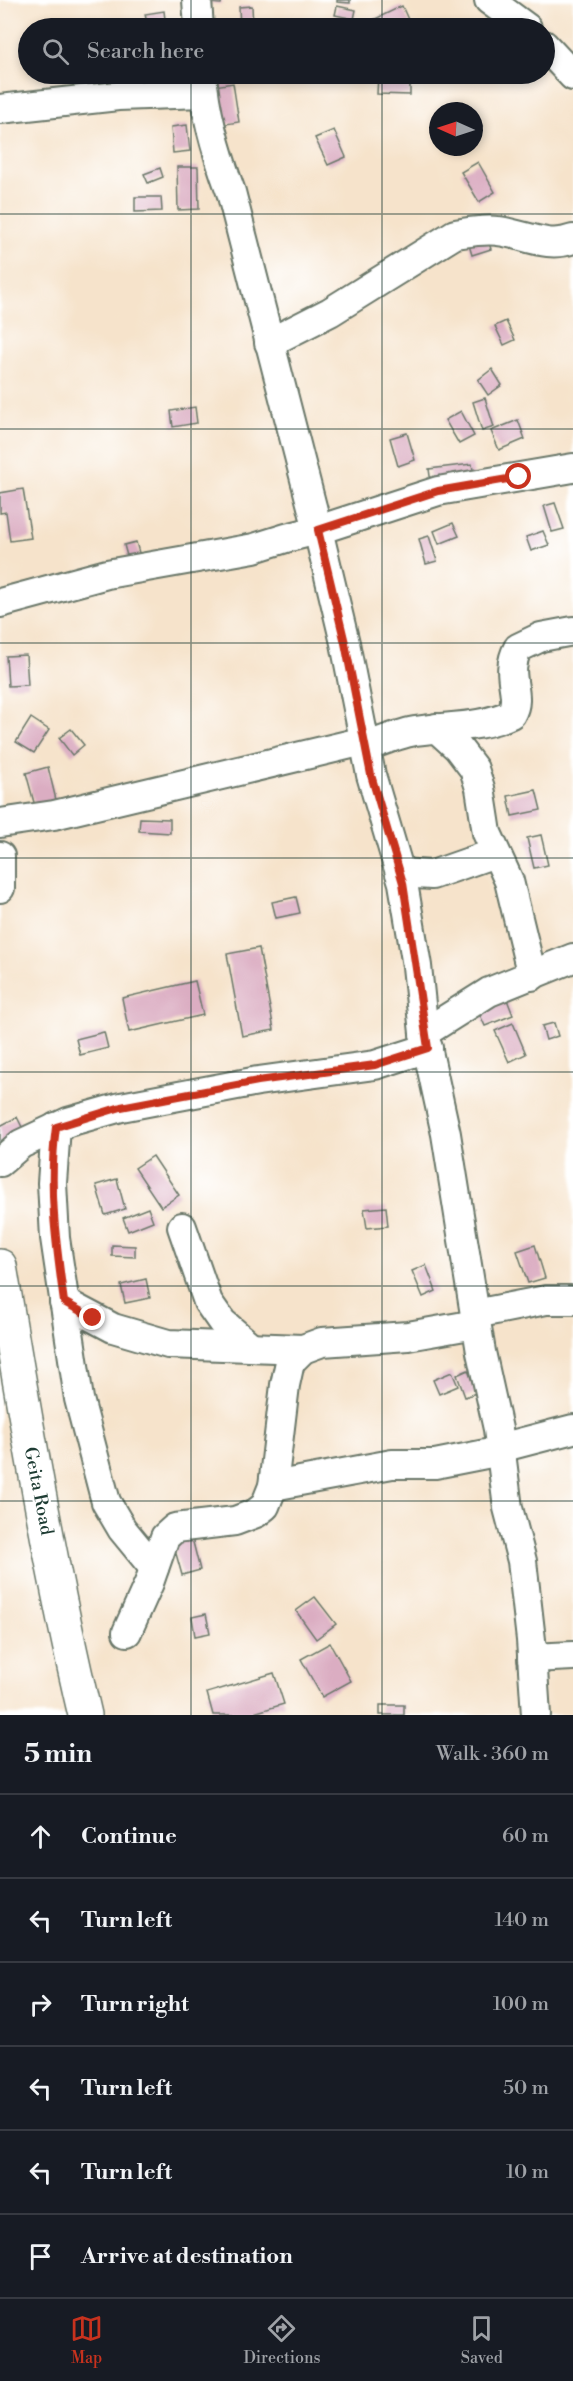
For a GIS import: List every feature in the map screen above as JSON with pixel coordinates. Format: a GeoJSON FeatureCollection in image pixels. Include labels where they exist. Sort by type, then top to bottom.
{"type":"FeatureCollection","features":[{"type":"Feature","properties":{"kind":"highway","name":"Geita Road"},"geometry":{"type":"LineString","coordinates":[[0,1266],[68,1644],[85,1715]]}},
{"type":"Feature","properties":{"kind":"street"},"geometry":{"type":"LineString","coordinates":[[197,0],[198,18]]}},
{"type":"Feature","properties":{"kind":"street"},"geometry":{"type":"LineString","coordinates":[[489,0],[513,18]]}},
{"type":"Feature","properties":{"kind":"street"},"geometry":{"type":"LineString","coordinates":[[555,57],[573,76]]}},
{"type":"Feature","properties":{"kind":"street"},"geometry":{"type":"LineString","coordinates":[[0,109],[118,96],[196,84]]}},
{"type":"Feature","properties":{"kind":"street"},"geometry":{"type":"LineString","coordinates":[[203,84],[215,150],[231,192],[318,530],[345,643],[371,775],[400,873],[417,966],[426,1041],[446,1134],[508,1508],[522,1561],[536,1715]]}},
{"type":"Feature","properties":{"kind":"street"},"geometry":{"type":"LineString","coordinates":[[269,343],[330,312],[455,234],[498,231],[560,244],[573,239]]}},
{"type":"Feature","properties":{"kind":"street"},"geometry":{"type":"LineString","coordinates":[[0,603],[107,574],[254,548],[438,491],[573,468]]}},
{"type":"Feature","properties":{"kind":"street"},"geometry":{"type":"LineString","coordinates":[[0,823],[54,815],[413,731],[497,719],[511,714],[515,702],[510,674],[518,648],[542,637],[573,631]]}},
{"type":"Feature","properties":{"kind":"street"},"geometry":{"type":"LineString","coordinates":[[436,728],[458,748],[474,769],[487,832],[509,881],[532,976]]}},
{"type":"Feature","properties":{"kind":"street"},"geometry":{"type":"LineString","coordinates":[[400,873],[432,875],[495,853]]}},
{"type":"Feature","properties":{"kind":"street"},"geometry":{"type":"LineString","coordinates":[[0,856],[0,888]]}},
{"type":"Feature","properties":{"kind":"street"},"geometry":{"type":"LineString","coordinates":[[0,1162],[21,1144],[56,1127],[121,1107],[258,1081],[375,1065],[426,1041],[489,992],[573,958]]}},
{"type":"Feature","properties":{"kind":"street"},"geometry":{"type":"LineString","coordinates":[[56,1127],[52,1183],[55,1238],[79,1399],[106,1502],[122,1528],[154,1568]]}},
{"type":"Feature","properties":{"kind":"street"},"geometry":{"type":"LineString","coordinates":[[182,1227],[214,1313],[251,1347]]}},
{"type":"Feature","properties":{"kind":"street"},"geometry":{"type":"LineString","coordinates":[[64,1302],[113,1328],[168,1344],[303,1349],[322,1342],[408,1336],[546,1300],[573,1300]]}},
{"type":"Feature","properties":{"kind":"street"},"geometry":{"type":"LineString","coordinates":[[127,1632],[165,1537],[175,1528],[235,1521],[256,1513],[265,1506],[273,1486],[285,1385],[290,1362],[303,1349]]}},
{"type":"Feature","properties":{"kind":"street"},"geometry":{"type":"LineString","coordinates":[[273,1486],[392,1464],[435,1464],[500,1450],[573,1429]]}},
{"type":"Feature","properties":{"kind":"street"},"geometry":{"type":"LineString","coordinates":[[532,1658],[573,1656]]}},
{"type":"Feature","properties":{"kind":"building"},"geometry":{"type":"Polygon","coordinates":[[[210,0],[222,0],[221,4],[210,3],[210,0]]]}},
{"type":"Feature","properties":{"kind":"building"},"geometry":{"type":"Polygon","coordinates":[[[337,0],[350,0],[350,3],[337,2],[337,0]]]}},
{"type":"Feature","properties":{"kind":"building"},"geometry":{"type":"Polygon","coordinates":[[[252,6],[253,18],[240,18],[239,7],[252,6]]]}},
{"type":"Feature","properties":{"kind":"building"},"geometry":{"type":"Polygon","coordinates":[[[337,6],[356,10],[354,18],[335,15],[337,6]]]}},
{"type":"Feature","properties":{"kind":"building"},"geometry":{"type":"Polygon","coordinates":[[[402,6],[407,18],[377,18],[402,6]]]}},
{"type":"Feature","properties":{"kind":"building"},"geometry":{"type":"Polygon","coordinates":[[[164,11],[165,18],[146,18],[145,14],[164,11]]]}},
{"type":"Feature","properties":{"kind":"building"},"geometry":{"type":"Polygon","coordinates":[[[233,84],[239,122],[220,125],[214,86],[233,84]]]}},
{"type":"Feature","properties":{"kind":"building"},"geometry":{"type":"Polygon","coordinates":[[[378,84],[410,84],[410,95],[377,94],[378,84]]]}},
{"type":"Feature","properties":{"kind":"building"},"geometry":{"type":"Polygon","coordinates":[[[187,125],[190,151],[173,153],[171,127],[187,125]]]}},
{"type":"Feature","properties":{"kind":"building"},"geometry":{"type":"Polygon","coordinates":[[[334,130],[346,157],[328,165],[315,138],[334,130]]]}},
{"type":"Feature","properties":{"kind":"building"},"geometry":{"type":"Polygon","coordinates":[[[478,162],[495,192],[479,202],[461,172],[478,162]]]}},
{"type":"Feature","properties":{"kind":"building"},"geometry":{"type":"Polygon","coordinates":[[[177,167],[198,167],[199,209],[178,210],[177,167]]]}},
{"type":"Feature","properties":{"kind":"building"},"geometry":{"type":"Polygon","coordinates":[[[160,168],[163,177],[148,183],[144,174],[160,168]]]}},
{"type":"Feature","properties":{"kind":"building"},"geometry":{"type":"Polygon","coordinates":[[[135,197],[161,197],[162,211],[135,212],[135,197]]]}},
{"type":"Feature","properties":{"kind":"building"},"geometry":{"type":"Polygon","coordinates":[[[486,235],[491,249],[472,255],[468,242],[486,235]]]}},
{"type":"Feature","properties":{"kind":"building"},"geometry":{"type":"Polygon","coordinates":[[[506,321],[515,340],[504,345],[495,326],[506,321]]]}},
{"type":"Feature","properties":{"kind":"building"},"geometry":{"type":"Polygon","coordinates":[[[492,369],[502,385],[488,395],[478,380],[492,369]]]}},
{"type":"Feature","properties":{"kind":"building"},"geometry":{"type":"Polygon","coordinates":[[[485,398],[494,427],[482,431],[473,402],[485,398]]]}},
{"type":"Feature","properties":{"kind":"building"},"geometry":{"type":"Polygon","coordinates":[[[195,407],[197,423],[173,427],[171,411],[195,407]]]}},
{"type":"Feature","properties":{"kind":"building"},"geometry":{"type":"Polygon","coordinates":[[[461,411],[474,436],[459,444],[445,420],[461,411]]]}},
{"type":"Feature","properties":{"kind":"building"},"geometry":{"type":"Polygon","coordinates":[[[518,420],[525,439],[499,450],[491,431],[518,420]]]}},
{"type":"Feature","properties":{"kind":"building"},"geometry":{"type":"Polygon","coordinates":[[[407,433],[415,460],[398,466],[390,438],[407,433]]]}},
{"type":"Feature","properties":{"kind":"building"},"geometry":{"type":"Polygon","coordinates":[[[472,464],[475,484],[432,490],[429,469],[472,464]]]}},
{"type":"Feature","properties":{"kind":"building"},"geometry":{"type":"Polygon","coordinates":[[[23,489],[31,538],[10,541],[6,512],[0,513],[0,493],[23,489]]]}},
{"type":"Feature","properties":{"kind":"building"},"geometry":{"type":"Polygon","coordinates":[[[555,503],[564,529],[552,532],[544,506],[555,503]]]}},
{"type":"Feature","properties":{"kind":"building"},"geometry":{"type":"Polygon","coordinates":[[[453,523],[459,536],[439,544],[434,531],[453,523]]]}},
{"type":"Feature","properties":{"kind":"building"},"geometry":{"type":"Polygon","coordinates":[[[543,531],[549,545],[531,551],[526,537],[543,531]]]}},
{"type":"Feature","properties":{"kind":"building"},"geometry":{"type":"Polygon","coordinates":[[[429,536],[437,561],[426,564],[419,539],[429,536]]]}},
{"type":"Feature","properties":{"kind":"building"},"geometry":{"type":"Polygon","coordinates":[[[136,542],[141,560],[129,563],[124,545],[136,542]]]}},
{"type":"Feature","properties":{"kind":"building"},"geometry":{"type":"Polygon","coordinates":[[[26,655],[28,685],[8,686],[6,656],[26,655]]]}},
{"type":"Feature","properties":{"kind":"building"},"geometry":{"type":"Polygon","coordinates":[[[31,718],[49,730],[34,753],[16,742],[31,718]]]}},
{"type":"Feature","properties":{"kind":"building"},"geometry":{"type":"Polygon","coordinates":[[[71,729],[84,745],[72,755],[59,738],[71,729]]]}},
{"type":"Feature","properties":{"kind":"building"},"geometry":{"type":"Polygon","coordinates":[[[48,767],[57,804],[36,810],[26,773],[48,767]]]}},
{"type":"Feature","properties":{"kind":"building"},"geometry":{"type":"Polygon","coordinates":[[[536,790],[541,810],[512,816],[508,796],[536,790]]]}},
{"type":"Feature","properties":{"kind":"building"},"geometry":{"type":"Polygon","coordinates":[[[140,818],[170,819],[170,833],[139,831],[140,818]]]}},
{"type":"Feature","properties":{"kind":"building"},"geometry":{"type":"Polygon","coordinates":[[[541,835],[548,865],[534,868],[527,838],[541,835]]]}},
{"type":"Feature","properties":{"kind":"building"},"geometry":{"type":"Polygon","coordinates":[[[296,897],[300,913],[276,918],[272,902],[296,897]]]}},
{"type":"Feature","properties":{"kind":"building"},"geometry":{"type":"Polygon","coordinates":[[[259,948],[274,1030],[242,1036],[227,954],[259,948]]]}},
{"type":"Feature","properties":{"kind":"building"},"geometry":{"type":"Polygon","coordinates":[[[195,981],[203,1015],[129,1032],[122,998],[195,981]]]}},
{"type":"Feature","properties":{"kind":"building"},"geometry":{"type":"Polygon","coordinates":[[[506,997],[513,1015],[485,1026],[477,1008],[506,997]]]}},
{"type":"Feature","properties":{"kind":"building"},"geometry":{"type":"Polygon","coordinates":[[[513,1023],[526,1054],[509,1062],[495,1031],[513,1023]]]}},
{"type":"Feature","properties":{"kind":"building"},"geometry":{"type":"Polygon","coordinates":[[[554,1023],[558,1036],[546,1040],[542,1026],[554,1023]]]}},
{"type":"Feature","properties":{"kind":"building"},"geometry":{"type":"Polygon","coordinates":[[[104,1032],[108,1048],[80,1055],[76,1039],[104,1032]]]}},
{"type":"Feature","properties":{"kind":"building"},"geometry":{"type":"Polygon","coordinates":[[[17,1117],[26,1135],[0,1145],[0,1126],[17,1117]]]}},
{"type":"Feature","properties":{"kind":"building"},"geometry":{"type":"Polygon","coordinates":[[[153,1156],[179,1195],[161,1207],[135,1168],[153,1156]]]}},
{"type":"Feature","properties":{"kind":"building"},"geometry":{"type":"Polygon","coordinates":[[[117,1179],[125,1209],[105,1215],[96,1185],[117,1179]]]}},
{"type":"Feature","properties":{"kind":"building"},"geometry":{"type":"Polygon","coordinates":[[[386,1207],[388,1226],[367,1228],[364,1209],[386,1207]]]}},
{"type":"Feature","properties":{"kind":"building"},"geometry":{"type":"Polygon","coordinates":[[[148,1208],[153,1221],[128,1231],[123,1218],[148,1208]]]}},
{"type":"Feature","properties":{"kind":"building"},"geometry":{"type":"Polygon","coordinates":[[[112,1245],[135,1246],[135,1257],[112,1256],[112,1245]]]}},
{"type":"Feature","properties":{"kind":"building"},"geometry":{"type":"Polygon","coordinates":[[[535,1245],[545,1278],[528,1283],[517,1251],[535,1245]]]}},
{"type":"Feature","properties":{"kind":"building"},"geometry":{"type":"Polygon","coordinates":[[[426,1265],[436,1291],[423,1297],[412,1271],[426,1265]]]}},
{"type":"Feature","properties":{"kind":"building"},"geometry":{"type":"Polygon","coordinates":[[[146,1279],[150,1298],[125,1303],[121,1285],[146,1279]]]}},
{"type":"Feature","properties":{"kind":"building"},"geometry":{"type":"Polygon","coordinates":[[[468,1370],[476,1393],[465,1397],[457,1375],[468,1370]]]}},
{"type":"Feature","properties":{"kind":"building"},"geometry":{"type":"Polygon","coordinates":[[[452,1372],[458,1386],[439,1394],[433,1380],[452,1372]]]}},
{"type":"Feature","properties":{"kind":"building"},"geometry":{"type":"Polygon","coordinates":[[[192,1538],[200,1570],[182,1575],[173,1543],[192,1538]]]}},
{"type":"Feature","properties":{"kind":"building"},"geometry":{"type":"Polygon","coordinates":[[[315,1597],[336,1624],[316,1639],[296,1611],[315,1597]]]}},
{"type":"Feature","properties":{"kind":"building"},"geometry":{"type":"Polygon","coordinates":[[[206,1614],[210,1633],[195,1636],[192,1617],[206,1614]]]}},
{"type":"Feature","properties":{"kind":"building"},"geometry":{"type":"Polygon","coordinates":[[[330,1643],[351,1681],[322,1697],[301,1659],[330,1643]]]}},
{"type":"Feature","properties":{"kind":"building"},"geometry":{"type":"Polygon","coordinates":[[[274,1673],[284,1704],[247,1715],[213,1715],[207,1693],[274,1673]]]}},
{"type":"Feature","properties":{"kind":"building"},"geometry":{"type":"Polygon","coordinates":[[[380,1705],[404,1705],[404,1715],[380,1715],[380,1705]]]}},
{"type":"Feature","properties":{"kind":"route"},"geometry":{"type":"LineString","coordinates":[[93,1318],[64,1302],[55,1238],[52,1183],[56,1127],[121,1107],[258,1081],[375,1065],[428,1048],[403,883],[371,775],[345,643],[318,530],[438,491],[519,477]]}}]}
